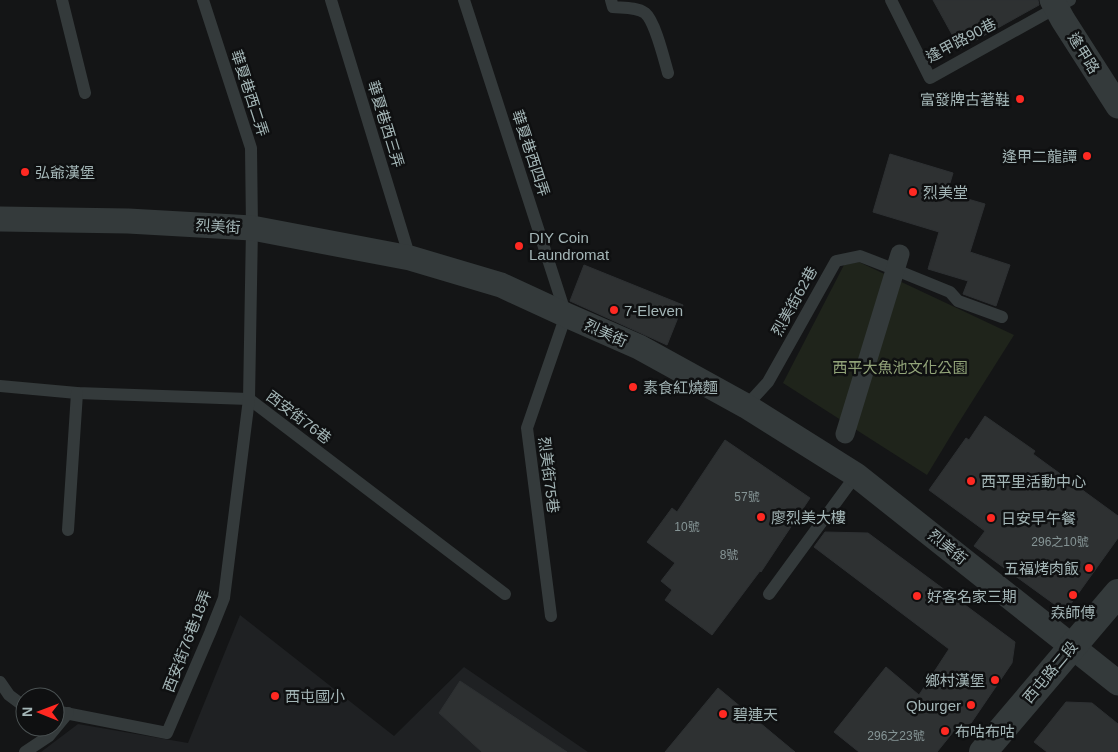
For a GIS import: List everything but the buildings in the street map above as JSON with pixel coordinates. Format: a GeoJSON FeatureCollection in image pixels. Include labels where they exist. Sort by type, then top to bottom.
{"type":"FeatureCollection","features":[{"type":"Feature","properties":{"kind":"street","name":"逢甲路"},"geometry":{"type":"LineString","coordinates":[[1059,2],[1063,20],[1118,106]]}},
{"type":"Feature","properties":{"kind":"street","name":"烈美街"},"geometry":{"type":"LineString","coordinates":[[0,219],[128,221],[252,228],[410,258],[501,285],[566,316],[639,347],[746,406],[856,475],[1118,683]]}},
{"type":"Feature","properties":{"kind":"street"},"geometry":{"type":"LineString","coordinates":[[845,434],[898,262]]}},
{"type":"Feature","properties":{"kind":"street","name":"西屯路二段"},"geometry":{"type":"LineString","coordinates":[[983,752],[1118,593]]}},
{"type":"Feature","properties":{"kind":"lane"},"geometry":{"type":"LineString","coordinates":[[62,0],[85,93]]}},
{"type":"Feature","properties":{"kind":"lane","name":"華夏巷西二弄"},"geometry":{"type":"LineString","coordinates":[[203,0],[251,148],[252,228],[249,398]]}},
{"type":"Feature","properties":{"kind":"lane","name":"華夏巷西三弄"},"geometry":{"type":"LineString","coordinates":[[331,0],[410,258]]}},
{"type":"Feature","properties":{"kind":"lane","name":"華夏巷西四弄"},"geometry":{"type":"LineString","coordinates":[[464,0],[566,316]]}},
{"type":"Feature","properties":{"kind":"lane"},"geometry":{"type":"LineString","coordinates":[[611,0],[614,7],[635,9],[645,13],[658,39],[668,72]]}},
{"type":"Feature","properties":{"kind":"lane","name":"逢甲路90巷"},"geometry":{"type":"LineString","coordinates":[[891,0],[930,78],[1059,2]]}},
{"type":"Feature","properties":{"kind":"lane","name":"烈美街62巷"},"geometry":{"type":"LineString","coordinates":[[746,406],[768,382],[836,261],[860,256],[898,262],[950,292],[958,301],[1002,317]]}},
{"type":"Feature","properties":{"kind":"lane","name":"烈美街75巷"},"geometry":{"type":"LineString","coordinates":[[551,616],[527,428],[566,316]]}},
{"type":"Feature","properties":{"kind":"lane","name":"西安街76巷"},"geometry":{"type":"LineString","coordinates":[[0,386],[77,393],[249,398],[505,594]]}},
{"type":"Feature","properties":{"kind":"lane"},"geometry":{"type":"LineString","coordinates":[[68,530],[77,393]]}},
{"type":"Feature","properties":{"kind":"lane","name":"西安街76巷18弄"},"geometry":{"type":"LineString","coordinates":[[65,713],[167,733],[224,598],[249,398]]}},
{"type":"Feature","properties":{"kind":"lane"},"geometry":{"type":"LineString","coordinates":[[769,594],[856,475]]}},
{"type":"Feature","properties":{"kind":"lane"},"geometry":{"type":"LineString","coordinates":[[0,682],[9,695],[15,700]]}},
{"type":"Feature","properties":{"kind":"lane"},"geometry":{"type":"LineString","coordinates":[[25,752],[48,737]]}},
{"type":"Feature","properties":{"kind":"shaded area","name":"西屯國小"},"geometry":{"type":"Polygon","coordinates":[[[240,615],[394,736],[464,667],[588,752],[41,752],[61,737],[65,737],[65,734],[78,724],[188,743],[240,615]]]}},
{"type":"Feature","properties":{"kind":"green space","name":"西平大魚池文化公園"},"geometry":{"type":"Polygon","coordinates":[[[859,262],[1014,335],[927,475],[783,383],[844,265],[859,262]]]}},
{"type":"Feature","properties":{"kind":"place","name":"富發牌古著鞋"},"geometry":{"type":"Point","coordinates":[1020,99]}},
{"type":"Feature","properties":{"kind":"place","name":"逢甲二龍譚"},"geometry":{"type":"Point","coordinates":[1087,156]}},
{"type":"Feature","properties":{"kind":"place","name":"弘爺漢堡"},"geometry":{"type":"Point","coordinates":[25,172]}},
{"type":"Feature","properties":{"kind":"place","name":"烈美堂"},"geometry":{"type":"Point","coordinates":[913,192]}},
{"type":"Feature","properties":{"kind":"place","name":"DIY Coin Laundromat"},"geometry":{"type":"Point","coordinates":[519,246]}},
{"type":"Feature","properties":{"kind":"place","name":"7-Eleven"},"geometry":{"type":"Point","coordinates":[614,310]}},
{"type":"Feature","properties":{"kind":"place","name":"素食紅燒麵"},"geometry":{"type":"Point","coordinates":[633,387]}},
{"type":"Feature","properties":{"kind":"place","name":"西平里活動中心"},"geometry":{"type":"Point","coordinates":[971,481]}},
{"type":"Feature","properties":{"kind":"place","name":"廖烈美大樓"},"geometry":{"type":"Point","coordinates":[761,517]}},
{"type":"Feature","properties":{"kind":"place","name":"日安早午餐"},"geometry":{"type":"Point","coordinates":[991,518]}},
{"type":"Feature","properties":{"kind":"place","name":"五福烤肉飯"},"geometry":{"type":"Point","coordinates":[1089,568]}},
{"type":"Feature","properties":{"kind":"place","name":"𡘙師傅"},"geometry":{"type":"Point","coordinates":[1073,595]}},
{"type":"Feature","properties":{"kind":"place","name":"好客名家三期"},"geometry":{"type":"Point","coordinates":[917,596]}},
{"type":"Feature","properties":{"kind":"place","name":"鄉村漢堡"},"geometry":{"type":"Point","coordinates":[995,680]}},
{"type":"Feature","properties":{"kind":"place","name":"西屯國小"},"geometry":{"type":"Point","coordinates":[275,696]}},
{"type":"Feature","properties":{"kind":"place","name":"Qburger"},"geometry":{"type":"Point","coordinates":[971,705]}},
{"type":"Feature","properties":{"kind":"place","name":"碧連天"},"geometry":{"type":"Point","coordinates":[723,714]}},
{"type":"Feature","properties":{"kind":"place","name":"布咕布咕"},"geometry":{"type":"Point","coordinates":[945,731]}}]}
